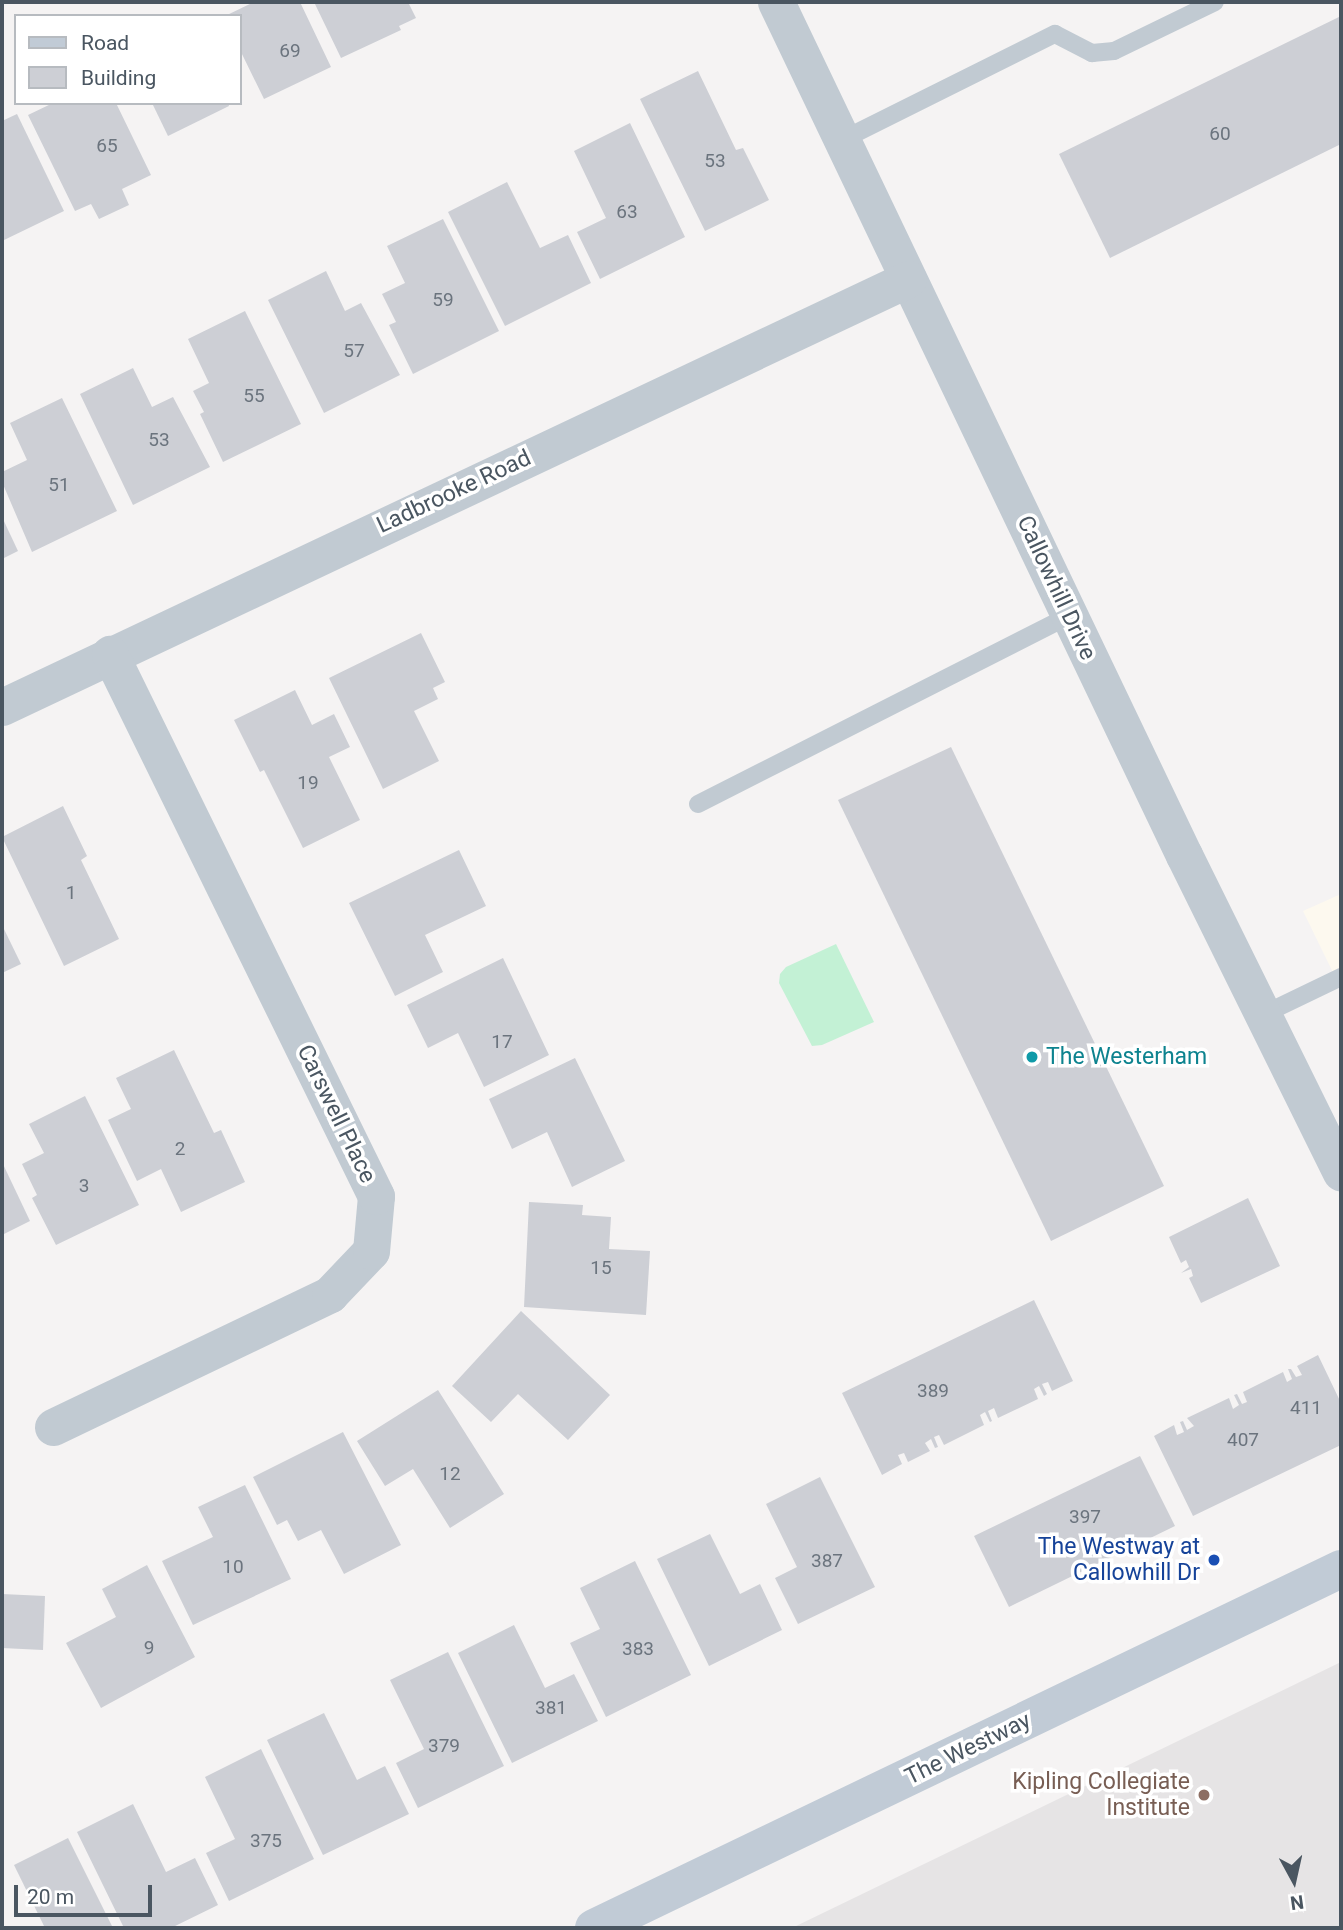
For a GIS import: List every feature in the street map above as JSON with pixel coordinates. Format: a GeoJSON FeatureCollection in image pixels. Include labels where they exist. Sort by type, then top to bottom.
{"type":"FeatureCollection","features":[{"type":"Feature","properties":{"kind":"main road","name":"The Westway"},"geometry":{"type":"LineString","coordinates":[[594,1928],[1341,1569]]}},
{"type":"Feature","properties":{"kind":"street","name":"Callowhill Drive"},"geometry":{"type":"LineString","coordinates":[[776,2],[1262,1016],[1341,1172]]}},
{"type":"Feature","properties":{"kind":"street","name":"Ladbrooke Road"},"geometry":{"type":"LineString","coordinates":[[2,707],[908,279]]}},
{"type":"Feature","properties":{"kind":"street","name":"Carswell Place"},"geometry":{"type":"LineString","coordinates":[[52,1427],[330,1294],[371,1251],[376,1196],[110,654]]}},
{"type":"Feature","properties":{"kind":"lane"},"geometry":{"type":"LineString","coordinates":[[842,140],[1055,34],[1092,53],[1114,51],[1215,2]]}},
{"type":"Feature","properties":{"kind":"lane"},"geometry":{"type":"LineString","coordinates":[[698,804],[1069,616]]}},
{"type":"Feature","properties":{"kind":"lane"},"geometry":{"type":"LineString","coordinates":[[1262,1016],[1341,977]]}},
{"type":"Feature","properties":{"kind":"shaded area"},"geometry":{"type":"Polygon","coordinates":[[[1341,894],[1341,989],[1303,911],[1341,894]]]}},
{"type":"Feature","properties":{"kind":"shaded area","name":"Kipling Collegiate Institute"},"geometry":{"type":"Polygon","coordinates":[[[1341,1662],[1341,1928],[792,1928],[1341,1662]]]}},
{"type":"Feature","properties":{"kind":"green space"},"geometry":{"type":"Polygon","coordinates":[[[836,944],[874,1022],[822,1045],[812,1046],[779,983],[780,974],[786,967],[836,944]]]}},
{"type":"Feature","properties":{"kind":"building"},"geometry":{"type":"Polygon","coordinates":[[[254,2],[300,2],[331,67],[264,99],[242,54],[242,14],[229,14],[254,2]]]}},
{"type":"Feature","properties":{"kind":"building"},"geometry":{"type":"Polygon","coordinates":[[[314,2],[408,2],[416,18],[399,26],[401,30],[341,58],[314,2]]]}},
{"type":"Feature","properties":{"kind":"building"},"geometry":{"type":"Polygon","coordinates":[[[1341,16],[1341,144],[1110,258],[1059,154],[1341,16]]]}},
{"type":"Feature","properties":{"kind":"building"},"geometry":{"type":"Polygon","coordinates":[[[698,71],[736,150],[743,148],[769,200],[705,231],[640,99],[698,71]]]}},
{"type":"Feature","properties":{"kind":"building"},"geometry":{"type":"Polygon","coordinates":[[[49,105],[117,105],[151,175],[122,189],[129,205],[99,219],[91,204],[75,211],[28,115],[49,105]]]}},
{"type":"Feature","properties":{"kind":"building"},"geometry":{"type":"Polygon","coordinates":[[[153,105],[229,105],[229,106],[168,136],[153,105]]]}},
{"type":"Feature","properties":{"kind":"building"},"geometry":{"type":"Polygon","coordinates":[[[17,114],[64,211],[2,241],[2,121],[17,114]]]}},
{"type":"Feature","properties":{"kind":"building"},"geometry":{"type":"Polygon","coordinates":[[[630,123],[685,237],[600,279],[577,232],[606,218],[574,151],[630,123]]]}},
{"type":"Feature","properties":{"kind":"building"},"geometry":{"type":"Polygon","coordinates":[[[507,182],[540,248],[568,235],[591,283],[505,326],[448,212],[507,182]]]}},
{"type":"Feature","properties":{"kind":"building"},"geometry":{"type":"Polygon","coordinates":[[[443,219],[499,331],[413,374],[389,325],[396,322],[382,294],[405,283],[387,246],[443,219]]]}},
{"type":"Feature","properties":{"kind":"building"},"geometry":{"type":"Polygon","coordinates":[[[326,271],[345,311],[361,303],[400,375],[324,413],[268,300],[326,271]]]}},
{"type":"Feature","properties":{"kind":"building"},"geometry":{"type":"Polygon","coordinates":[[[245,311],[301,424],[223,462],[200,414],[204,412],[193,391],[209,383],[188,339],[245,311]]]}},
{"type":"Feature","properties":{"kind":"building"},"geometry":{"type":"Polygon","coordinates":[[[133,368],[152,407],[173,397],[210,467],[133,505],[80,394],[133,368]]]}},
{"type":"Feature","properties":{"kind":"building"},"geometry":{"type":"Polygon","coordinates":[[[62,398],[117,511],[32,552],[2,482],[2,472],[27,460],[10,423],[62,398]]]}},
{"type":"Feature","properties":{"kind":"building"},"geometry":{"type":"Polygon","coordinates":[[[2,517],[18,551],[2,559],[2,517]]]}},
{"type":"Feature","properties":{"kind":"building"},"geometry":{"type":"Polygon","coordinates":[[[421,633],[445,682],[433,688],[438,699],[414,711],[439,761],[383,789],[329,678],[421,633]]]}},
{"type":"Feature","properties":{"kind":"building"},"geometry":{"type":"Polygon","coordinates":[[[295,690],[312,725],[334,714],[350,747],[329,757],[360,820],[303,848],[264,770],[260,772],[234,720],[295,690]]]}},
{"type":"Feature","properties":{"kind":"building","name":"The Westerham"},"geometry":{"type":"Polygon","coordinates":[[[951,747],[1164,1186],[1051,1241],[838,800],[951,747]]]}},
{"type":"Feature","properties":{"kind":"building"},"geometry":{"type":"Polygon","coordinates":[[[63,806],[87,856],[81,860],[119,939],[64,966],[2,837],[63,806]]]}},
{"type":"Feature","properties":{"kind":"building"},"geometry":{"type":"Polygon","coordinates":[[[459,850],[486,906],[425,935],[443,972],[395,996],[349,903],[459,850]]]}},
{"type":"Feature","properties":{"kind":"building"},"geometry":{"type":"Polygon","coordinates":[[[2,925],[21,964],[2,973],[2,925]]]}},
{"type":"Feature","properties":{"kind":"building"},"geometry":{"type":"Polygon","coordinates":[[[503,958],[549,1055],[484,1087],[458,1033],[428,1048],[407,1005],[503,958]]]}},
{"type":"Feature","properties":{"kind":"building"},"geometry":{"type":"Polygon","coordinates":[[[174,1050],[214,1133],[221,1130],[245,1182],[181,1212],[161,1169],[137,1181],[108,1120],[131,1109],[116,1078],[174,1050]]]}},
{"type":"Feature","properties":{"kind":"building"},"geometry":{"type":"Polygon","coordinates":[[[575,1058],[625,1161],[572,1187],[547,1132],[512,1149],[489,1099],[575,1058]]]}},
{"type":"Feature","properties":{"kind":"building"},"geometry":{"type":"Polygon","coordinates":[[[85,1096],[139,1205],[56,1245],[32,1198],[37,1195],[22,1164],[44,1153],[29,1124],[85,1096]]]}},
{"type":"Feature","properties":{"kind":"building"},"geometry":{"type":"Polygon","coordinates":[[[2,1162],[30,1221],[2,1235],[2,1162]]]}},
{"type":"Feature","properties":{"kind":"building"},"geometry":{"type":"Polygon","coordinates":[[[1248,1198],[1280,1266],[1201,1303],[1189,1278],[1193,1276],[1191,1269],[1181,1273],[1189,1267],[1186,1260],[1181,1263],[1169,1237],[1248,1198]]]}},
{"type":"Feature","properties":{"kind":"building"},"geometry":{"type":"Polygon","coordinates":[[[529,1202],[583,1205],[582,1215],[611,1217],[609,1249],[650,1251],[646,1315],[524,1307],[529,1202]]]}},
{"type":"Feature","properties":{"kind":"building"},"geometry":{"type":"Polygon","coordinates":[[[1034,1300],[1073,1381],[1052,1391],[1048,1382],[1042,1384],[1047,1394],[1044,1396],[1039,1386],[1034,1389],[1038,1399],[998,1418],[994,1408],[988,1411],[992,1421],[990,1422],[985,1412],[980,1415],[984,1425],[944,1445],[939,1435],[934,1437],[938,1447],[935,1448],[931,1439],[925,1443],[930,1451],[908,1462],[904,1453],[898,1455],[902,1464],[882,1475],[842,1393],[1034,1300]]]}},
{"type":"Feature","properties":{"kind":"building"},"geometry":{"type":"Polygon","coordinates":[[[521,1311],[610,1395],[568,1440],[518,1394],[491,1422],[452,1386],[521,1311]]]}},
{"type":"Feature","properties":{"kind":"building"},"geometry":{"type":"Polygon","coordinates":[[[1318,1355],[1341,1403],[1341,1445],[1193,1516],[1154,1436],[1174,1425],[1177,1435],[1184,1432],[1180,1422],[1183,1421],[1187,1430],[1194,1426],[1187,1418],[1229,1398],[1233,1409],[1239,1405],[1234,1395],[1237,1394],[1242,1404],[1247,1402],[1243,1392],[1283,1372],[1287,1382],[1292,1379],[1288,1369],[1291,1369],[1296,1377],[1302,1375],[1297,1366],[1318,1355]]]}},
{"type":"Feature","properties":{"kind":"building"},"geometry":{"type":"Polygon","coordinates":[[[438,1390],[504,1494],[450,1528],[413,1469],[385,1486],[357,1441],[438,1390]]]}},
{"type":"Feature","properties":{"kind":"building"},"geometry":{"type":"Polygon","coordinates":[[[343,1432],[401,1545],[344,1574],[321,1530],[298,1541],[287,1520],[277,1525],[253,1477],[343,1432]]]}},
{"type":"Feature","properties":{"kind":"building"},"geometry":{"type":"Polygon","coordinates":[[[1140,1456],[1175,1526],[1009,1607],[974,1536],[1140,1456]]]}},
{"type":"Feature","properties":{"kind":"building"},"geometry":{"type":"Polygon","coordinates":[[[820,1477],[875,1587],[798,1624],[775,1578],[797,1567],[766,1504],[820,1477]]]}},
{"type":"Feature","properties":{"kind":"building"},"geometry":{"type":"Polygon","coordinates":[[[245,1485],[291,1579],[193,1625],[162,1561],[213,1537],[198,1507],[245,1485]]]}},
{"type":"Feature","properties":{"kind":"building"},"geometry":{"type":"Polygon","coordinates":[[[710,1534],[740,1594],[760,1584],[782,1630],[709,1666],[657,1559],[710,1534]]]}},
{"type":"Feature","properties":{"kind":"building"},"geometry":{"type":"Polygon","coordinates":[[[635,1561],[691,1675],[606,1717],[570,1643],[600,1629],[580,1588],[635,1561]]]}},
{"type":"Feature","properties":{"kind":"building"},"geometry":{"type":"Polygon","coordinates":[[[147,1565],[195,1657],[101,1708],[66,1643],[116,1617],[102,1589],[147,1565]]]}},
{"type":"Feature","properties":{"kind":"building"},"geometry":{"type":"Polygon","coordinates":[[[2,1594],[45,1596],[43,1650],[2,1648],[2,1594]]]}},
{"type":"Feature","properties":{"kind":"building"},"geometry":{"type":"Polygon","coordinates":[[[514,1625],[545,1688],[574,1674],[598,1721],[512,1763],[458,1653],[514,1625]]]}},
{"type":"Feature","properties":{"kind":"building"},"geometry":{"type":"Polygon","coordinates":[[[448,1652],[504,1766],[418,1808],[396,1763],[424,1749],[390,1680],[448,1652]]]}},
{"type":"Feature","properties":{"kind":"building"},"geometry":{"type":"Polygon","coordinates":[[[324,1713],[357,1780],[385,1766],[409,1814],[323,1855],[267,1740],[324,1713]]]}},
{"type":"Feature","properties":{"kind":"building"},"geometry":{"type":"Polygon","coordinates":[[[261,1749],[314,1859],[229,1901],[206,1853],[235,1839],[205,1777],[261,1749]]]}},
{"type":"Feature","properties":{"kind":"building"},"geometry":{"type":"Polygon","coordinates":[[[133,1804],[166,1872],[195,1858],[218,1905],[171,1928],[124,1928],[77,1832],[133,1804]]]}},
{"type":"Feature","properties":{"kind":"building"},"geometry":{"type":"Polygon","coordinates":[[[68,1838],[113,1928],[45,1928],[14,1865],[68,1838]]]}},
{"type":"Feature","properties":{"kind":"place","name":"The Westerham"},"geometry":{"type":"Point","coordinates":[1032,1057]}},
{"type":"Feature","properties":{"kind":"place","name":"The Westway at Callowhill Dr"},"geometry":{"type":"Point","coordinates":[1214,1560]}},
{"type":"Feature","properties":{"kind":"place","name":"Kipling Collegiate Institute"},"geometry":{"type":"Point","coordinates":[1204,1795]}}]}
